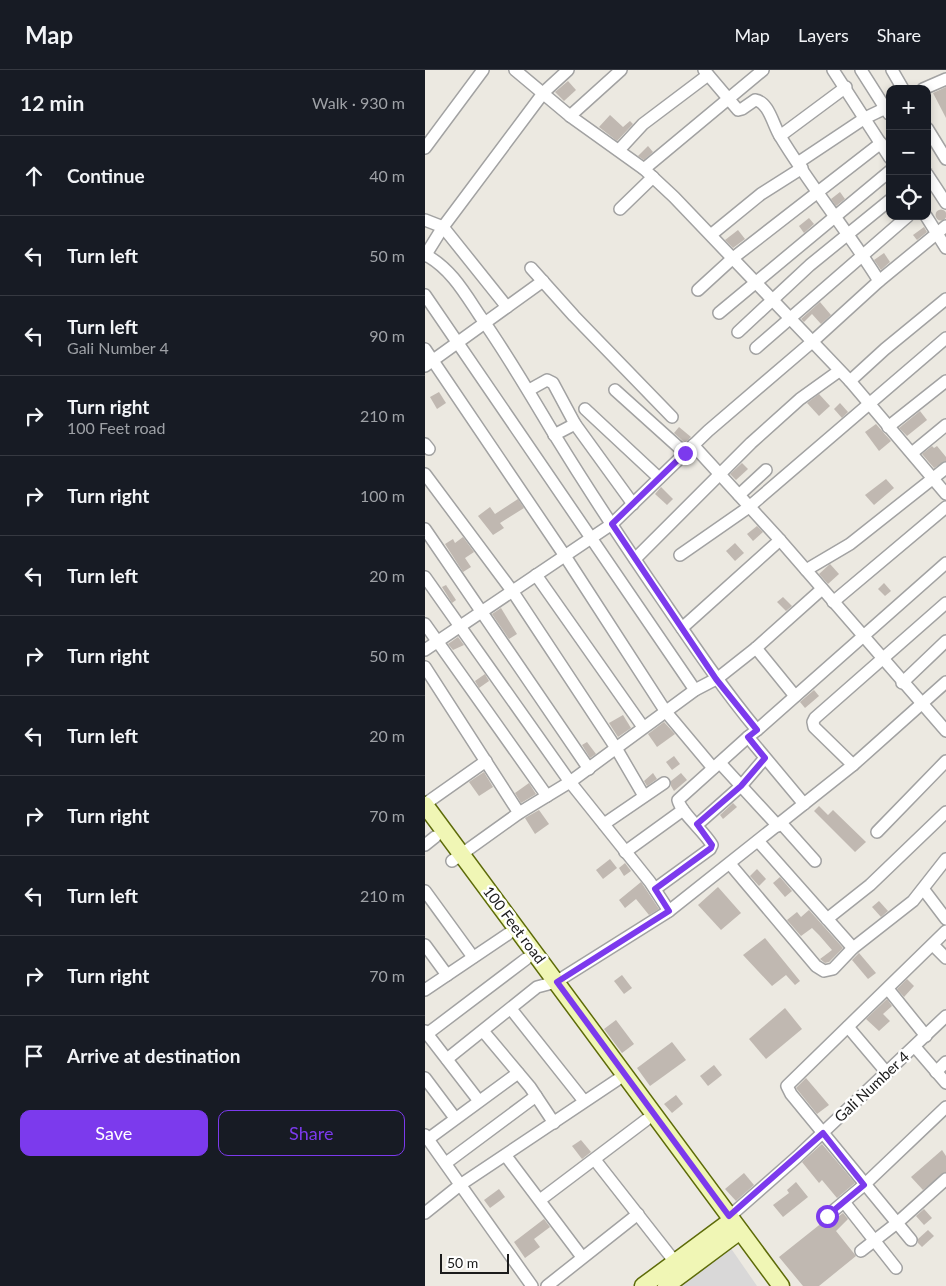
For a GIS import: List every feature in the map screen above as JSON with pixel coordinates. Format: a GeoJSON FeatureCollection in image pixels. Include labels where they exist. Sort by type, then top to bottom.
{"type":"FeatureCollection","features":[{"type":"Feature","properties":{"kind":"street"},"geometry":{"type":"LineString","coordinates":[[425,148],[483,70]]}},
{"type":"Feature","properties":{"kind":"street"},"geometry":{"type":"LineString","coordinates":[[568,70],[543,92],[443,227],[425,255],[440,263],[453,276],[485,322],[529,390],[554,435],[752,734],[765,758],[804,804]]}},
{"type":"Feature","properties":{"kind":"street"},"geometry":{"type":"LineString","coordinates":[[570,116],[621,70]]}},
{"type":"Feature","properties":{"kind":"street"},"geometry":{"type":"LineString","coordinates":[[619,209],[648,173],[728,98],[763,70]]}},
{"type":"Feature","properties":{"kind":"street"},"geometry":{"type":"LineString","coordinates":[[833,70],[886,151]]}},
{"type":"Feature","properties":{"kind":"street"},"geometry":{"type":"LineString","coordinates":[[861,70],[886,107]]}},
{"type":"Feature","properties":{"kind":"street"},"geometry":{"type":"LineString","coordinates":[[892,70],[901,85]]}},
{"type":"Feature","properties":{"kind":"street"},"geometry":{"type":"LineString","coordinates":[[522,72],[570,116],[648,173],[711,234],[811,342],[850,381],[946,494]]}},
{"type":"Feature","properties":{"kind":"street"},"geometry":{"type":"LineString","coordinates":[[619,150],[643,124],[706,73],[740,110],[755,100],[765,105],[780,136],[879,281]]}},
{"type":"Feature","properties":{"kind":"street"},"geometry":{"type":"LineString","coordinates":[[931,86],[946,79]]}},
{"type":"Feature","properties":{"kind":"street"},"geometry":{"type":"LineString","coordinates":[[780,136],[846,88]]}},
{"type":"Feature","properties":{"kind":"street"},"geometry":{"type":"LineString","coordinates":[[711,234],[761,194],[865,118],[886,111]]}},
{"type":"Feature","properties":{"kind":"street"},"geometry":{"type":"LineString","coordinates":[[928,130],[946,159]]}},
{"type":"Feature","properties":{"kind":"street"},"geometry":{"type":"LineString","coordinates":[[698,290],[733,258],[881,143]]}},
{"type":"Feature","properties":{"kind":"street"},"geometry":{"type":"LineString","coordinates":[[719,313],[755,281],[886,174]]}},
{"type":"Feature","properties":{"kind":"street"},"geometry":{"type":"LineString","coordinates":[[928,175],[946,203]]}},
{"type":"Feature","properties":{"kind":"street"},"geometry":{"type":"LineString","coordinates":[[738,332],[772,299],[886,203]]}},
{"type":"Feature","properties":{"kind":"street"},"geometry":{"type":"LineString","coordinates":[[425,220],[443,227],[507,307]]}},
{"type":"Feature","properties":{"kind":"street"},"geometry":{"type":"LineString","coordinates":[[756,348],[903,220]]}},
{"type":"Feature","properties":{"kind":"street"},"geometry":{"type":"LineString","coordinates":[[928,220],[946,248]]}},
{"type":"Feature","properties":{"kind":"street"},"geometry":{"type":"LineString","coordinates":[[425,650],[612,524],[693,445],[879,281],[946,226]]}},
{"type":"Feature","properties":{"kind":"street"},"geometry":{"type":"LineString","coordinates":[[531,268],[673,417]]}},
{"type":"Feature","properties":{"kind":"street"},"geometry":{"type":"LineString","coordinates":[[429,363],[543,281]]}},
{"type":"Feature","properties":{"kind":"street"},"geometry":{"type":"LineString","coordinates":[[425,295],[695,690]]}},
{"type":"Feature","properties":{"kind":"street"},"geometry":{"type":"LineString","coordinates":[[850,381],[885,349],[946,299]]}},
{"type":"Feature","properties":{"kind":"street"},"geometry":{"type":"LineString","coordinates":[[680,555],[749,507],[946,338]]}},
{"type":"Feature","properties":{"kind":"street"},"geometry":{"type":"LineString","coordinates":[[425,349],[429,363],[565,556],[666,712],[716,766],[741,786],[815,861]]}},
{"type":"Feature","properties":{"kind":"street"},"geometry":{"type":"LineString","coordinates":[[635,559],[720,473],[800,399],[839,371]]}},
{"type":"Feature","properties":{"kind":"street"},"geometry":{"type":"LineString","coordinates":[[529,390],[547,380],[553,383],[575,424],[633,504]]}},
{"type":"Feature","properties":{"kind":"street"},"geometry":{"type":"LineString","coordinates":[[889,427],[946,381]]}},
{"type":"Feature","properties":{"kind":"street"},"geometry":{"type":"LineString","coordinates":[[615,390],[685,453]]}},
{"type":"Feature","properties":{"kind":"street"},"geometry":{"type":"LineString","coordinates":[[585,409],[659,478]]}},
{"type":"Feature","properties":{"kind":"street"},"geometry":{"type":"LineString","coordinates":[[554,435],[575,424]]}},
{"type":"Feature","properties":{"kind":"street"},"geometry":{"type":"LineString","coordinates":[[911,454],[946,425]]}},
{"type":"Feature","properties":{"kind":"street"},"geometry":{"type":"LineString","coordinates":[[693,445],[780,540],[946,731]]}},
{"type":"Feature","properties":{"kind":"street"},"geometry":{"type":"LineString","coordinates":[[806,570],[850,544],[946,468]]}},
{"type":"Feature","properties":{"kind":"street"},"geometry":{"type":"LineString","coordinates":[[739,495],[766,470]]}},
{"type":"Feature","properties":{"kind":"street"},"geometry":{"type":"LineString","coordinates":[[425,474],[513,592],[616,748],[644,796]]}},
{"type":"Feature","properties":{"kind":"street"},"geometry":{"type":"LineString","coordinates":[[833,602],[946,507]]}},
{"type":"Feature","properties":{"kind":"street"},"geometry":{"type":"LineString","coordinates":[[425,529],[589,769]]}},
{"type":"Feature","properties":{"kind":"street"},"geometry":{"type":"LineString","coordinates":[[682,628],[780,540]]}},
{"type":"Feature","properties":{"kind":"street"},"geometry":{"type":"LineString","coordinates":[[655,889],[711,848],[712,845],[697,824],[683,810],[678,800],[681,796],[946,563]]}},
{"type":"Feature","properties":{"kind":"street"},"geometry":{"type":"LineString","coordinates":[[536,575],[643,727]]}},
{"type":"Feature","properties":{"kind":"street"},"geometry":{"type":"LineString","coordinates":[[425,577],[459,628],[570,782],[655,889],[669,911]]}},
{"type":"Feature","properties":{"kind":"street"},"geometry":{"type":"LineString","coordinates":[[457,858],[519,813],[589,769],[695,690],[716,679],[756,648],[822,589]]}},
{"type":"Feature","properties":{"kind":"street"},"geometry":{"type":"LineString","coordinates":[[853,765],[814,726],[813,722],[946,603]]}},
{"type":"Feature","properties":{"kind":"street"},"geometry":{"type":"LineString","coordinates":[[425,624],[547,796]]}},
{"type":"Feature","properties":{"kind":"street"},"geometry":{"type":"LineString","coordinates":[[903,683],[946,641]]}},
{"type":"Feature","properties":{"kind":"street"},"geometry":{"type":"LineString","coordinates":[[756,648],[795,696]]}},
{"type":"Feature","properties":{"kind":"street"},"geometry":{"type":"LineString","coordinates":[[425,667],[519,813]]}},
{"type":"Feature","properties":{"kind":"street"},"geometry":{"type":"LineString","coordinates":[[447,1059],[511,1008],[669,911],[853,765],[946,682]]}},
{"type":"Feature","properties":{"kind":"street"},"geometry":{"type":"LineString","coordinates":[[697,824],[741,786],[765,758]]}},
{"type":"Feature","properties":{"kind":"street"},"geometry":{"type":"LineString","coordinates":[[877,832],[946,760]]}},
{"type":"Feature","properties":{"kind":"street"},"geometry":{"type":"LineString","coordinates":[[425,805],[486,761]]}},
{"type":"Feature","properties":{"kind":"street"},"geometry":{"type":"LineString","coordinates":[[604,824],[663,783]]}},
{"type":"Feature","properties":{"kind":"street","name":"100 Feet road"},"geometry":{"type":"LineString","coordinates":[[425,805],[457,858],[526,960],[551,983],[617,1080],[647,1120],[781,1286]]}},
{"type":"Feature","properties":{"kind":"street"},"geometry":{"type":"LineString","coordinates":[[625,852],[683,810]]}},
{"type":"Feature","properties":{"kind":"street"},"geometry":{"type":"LineString","coordinates":[[827,919],[870,885],[946,812]]}},
{"type":"Feature","properties":{"kind":"street","name":"100 Feet road"},"geometry":{"type":"LineString","coordinates":[[425,823],[430,841],[457,858],[732,1226],[769,1286]]}},
{"type":"Feature","properties":{"kind":"street"},"geometry":{"type":"LineString","coordinates":[[758,841],[853,948]]}},
{"type":"Feature","properties":{"kind":"street"},"geometry":{"type":"LineString","coordinates":[[730,864],[816,966],[824,971],[833,969],[853,948],[905,908],[924,890],[946,859]]}},
{"type":"Feature","properties":{"kind":"street"},"geometry":{"type":"LineString","coordinates":[[425,890],[473,957]]}},
{"type":"Feature","properties":{"kind":"street"},"geometry":{"type":"LineString","coordinates":[[924,890],[946,919]]}},
{"type":"Feature","properties":{"kind":"street"},"geometry":{"type":"LineString","coordinates":[[911,1240],[864,1185],[791,1094],[787,1086],[946,931]]}},
{"type":"Feature","properties":{"kind":"street"},"geometry":{"type":"LineString","coordinates":[[425,990],[508,934]]}},
{"type":"Feature","properties":{"kind":"street"},"geometry":{"type":"LineString","coordinates":[[933,945],[946,958]]}},
{"type":"Feature","properties":{"kind":"street"},"geometry":{"type":"LineString","coordinates":[[425,946],[447,975]]}},
{"type":"Feature","properties":{"kind":"street"},"geometry":{"type":"LineString","coordinates":[[479,1101],[426,1032],[526,960]]}},
{"type":"Feature","properties":{"kind":"street"},"geometry":{"type":"LineString","coordinates":[[888,989],[926,1036]]}},
{"type":"Feature","properties":{"kind":"street"},"geometry":{"type":"LineString","coordinates":[[511,1008],[584,1101]]}},
{"type":"Feature","properties":{"kind":"street","name":"Gali Number 4"},"geometry":{"type":"LineString","coordinates":[[732,1226],[823,1133],[946,1016]]}},
{"type":"Feature","properties":{"kind":"street"},"geometry":{"type":"LineString","coordinates":[[848,1027],[887,1073]]}},
{"type":"Feature","properties":{"kind":"street"},"geometry":{"type":"LineString","coordinates":[[483,1031],[536,1096],[554,1123]]}},
{"type":"Feature","properties":{"kind":"street"},"geometry":{"type":"LineString","coordinates":[[915,1047],[946,1083]]}},
{"type":"Feature","properties":{"kind":"street"},"geometry":{"type":"LineString","coordinates":[[936,1072],[946,1062]]}},
{"type":"Feature","properties":{"kind":"street"},"geometry":{"type":"LineString","coordinates":[[518,1073],[427,1137],[532,1286]]}},
{"type":"Feature","properties":{"kind":"street"},"geometry":{"type":"LineString","coordinates":[[425,1078],[455,1118]]}},
{"type":"Feature","properties":{"kind":"street"},"geometry":{"type":"LineString","coordinates":[[425,1213],[460,1185],[617,1080]]}},
{"type":"Feature","properties":{"kind":"street"},"geometry":{"type":"LineString","coordinates":[[446,1163],[536,1096]]}},
{"type":"Feature","properties":{"kind":"street"},"geometry":{"type":"LineString","coordinates":[[827,1216],[864,1185],[946,1107]]}},
{"type":"Feature","properties":{"kind":"street"},"geometry":{"type":"LineString","coordinates":[[540,1200],[647,1120]]}},
{"type":"Feature","properties":{"kind":"street"},"geometry":{"type":"LineString","coordinates":[[506,1156],[582,1257]]}},
{"type":"Feature","properties":{"kind":"street"},"geometry":{"type":"LineString","coordinates":[[595,1160],[675,1262]]}},
{"type":"Feature","properties":{"kind":"street"},"geometry":{"type":"LineString","coordinates":[[861,1251],[897,1223],[946,1178]]}},
{"type":"Feature","properties":{"kind":"street"},"geometry":{"type":"LineString","coordinates":[[844,1202],[895,1268]]}},
{"type":"Feature","properties":{"kind":"street"},"geometry":{"type":"LineString","coordinates":[[547,1286],[638,1214]]}},
{"type":"Feature","properties":{"kind":"street"},"geometry":{"type":"LineString","coordinates":[[643,1286],[675,1262],[732,1226]]}},
{"type":"Feature","properties":{"kind":"street"},"geometry":{"type":"LineString","coordinates":[[666,1286],[732,1226]]}},
{"type":"Feature","properties":{"kind":"shaded area"},"geometry":{"type":"Polygon","coordinates":[[[730,1247],[757,1286],[681,1286],[730,1247]]]}},
{"type":"Feature","properties":{"kind":"building"},"geometry":{"type":"Polygon","coordinates":[[[568,81],[576,90],[564,101],[555,92],[568,81]]]}},
{"type":"Feature","properties":{"kind":"building"},"geometry":{"type":"Polygon","coordinates":[[[946,87],[946,118],[933,93],[946,87]]]}},
{"type":"Feature","properties":{"kind":"building"},"geometry":{"type":"Polygon","coordinates":[[[610,115],[623,127],[630,121],[633,124],[617,141],[599,127],[610,115]]]}},
{"type":"Feature","properties":{"kind":"building"},"geometry":{"type":"Polygon","coordinates":[[[648,146],[653,152],[644,160],[638,156],[648,146]]]}},
{"type":"Feature","properties":{"kind":"building"},"geometry":{"type":"Polygon","coordinates":[[[840,192],[845,199],[836,206],[831,199],[840,192]]]}},
{"type":"Feature","properties":{"kind":"building"},"geometry":{"type":"Polygon","coordinates":[[[939,210],[943,210],[946,215],[945,219],[939,220],[936,217],[936,213],[939,210]]]}},
{"type":"Feature","properties":{"kind":"building"},"geometry":{"type":"Polygon","coordinates":[[[809,218],[814,224],[804,233],[799,226],[809,218]]]}},
{"type":"Feature","properties":{"kind":"building"},"geometry":{"type":"Polygon","coordinates":[[[924,227],[927,232],[917,240],[913,235],[924,227]]]}},
{"type":"Feature","properties":{"kind":"building"},"geometry":{"type":"Polygon","coordinates":[[[738,230],[745,239],[733,248],[725,240],[738,230]]]}},
{"type":"Feature","properties":{"kind":"building"},"geometry":{"type":"Polygon","coordinates":[[[884,253],[890,262],[881,270],[874,260],[884,253]]]}},
{"type":"Feature","properties":{"kind":"building"},"geometry":{"type":"Polygon","coordinates":[[[820,302],[831,315],[821,324],[812,314],[804,322],[801,319],[820,302]]]}},
{"type":"Feature","properties":{"kind":"building"},"geometry":{"type":"Polygon","coordinates":[[[439,392],[446,403],[437,409],[430,397],[439,392]]]}},
{"type":"Feature","properties":{"kind":"building"},"geometry":{"type":"Polygon","coordinates":[[[819,394],[830,406],[819,416],[807,403],[819,394]]]}},
{"type":"Feature","properties":{"kind":"building"},"geometry":{"type":"Polygon","coordinates":[[[840,403],[848,412],[842,418],[834,409],[840,403]]]}},
{"type":"Feature","properties":{"kind":"building"},"geometry":{"type":"Polygon","coordinates":[[[920,411],[927,420],[907,436],[899,428],[920,411]]]}},
{"type":"Feature","properties":{"kind":"building"},"geometry":{"type":"Polygon","coordinates":[[[876,424],[891,441],[879,451],[865,432],[876,424]]]}},
{"type":"Feature","properties":{"kind":"building"},"geometry":{"type":"Polygon","coordinates":[[[679,427],[691,437],[685,443],[674,433],[679,427]]]}},
{"type":"Feature","properties":{"kind":"building"},"geometry":{"type":"Polygon","coordinates":[[[932,446],[934,448],[937,446],[946,457],[946,461],[934,468],[922,454],[932,446]]]}},
{"type":"Feature","properties":{"kind":"building"},"geometry":{"type":"Polygon","coordinates":[[[742,463],[748,469],[736,480],[730,474],[742,463]]]}},
{"type":"Feature","properties":{"kind":"building"},"geometry":{"type":"Polygon","coordinates":[[[886,479],[894,488],[874,505],[865,495],[886,479]]]}},
{"type":"Feature","properties":{"kind":"building"},"geometry":{"type":"Polygon","coordinates":[[[661,487],[673,499],[667,505],[655,494],[661,487]]]}},
{"type":"Feature","properties":{"kind":"building"},"geometry":{"type":"Polygon","coordinates":[[[518,499],[524,508],[500,523],[504,528],[493,535],[478,516],[490,507],[495,514],[518,499]]]}},
{"type":"Feature","properties":{"kind":"building"},"geometry":{"type":"Polygon","coordinates":[[[757,526],[763,532],[753,541],[747,534],[757,526]]]}},
{"type":"Feature","properties":{"kind":"building"},"geometry":{"type":"Polygon","coordinates":[[[463,537],[474,552],[465,558],[471,567],[463,572],[445,544],[453,539],[455,543],[463,537]]]}},
{"type":"Feature","properties":{"kind":"building"},"geometry":{"type":"Polygon","coordinates":[[[735,543],[744,553],[735,561],[726,551],[735,543]]]}},
{"type":"Feature","properties":{"kind":"building"},"geometry":{"type":"Polygon","coordinates":[[[830,564],[839,574],[828,584],[819,574],[830,564]]]}},
{"type":"Feature","properties":{"kind":"building"},"geometry":{"type":"Polygon","coordinates":[[[884,583],[891,591],[885,596],[878,589],[884,583]]]}},
{"type":"Feature","properties":{"kind":"building"},"geometry":{"type":"Polygon","coordinates":[[[446,585],[456,600],[452,603],[442,587],[446,585]]]}},
{"type":"Feature","properties":{"kind":"building"},"geometry":{"type":"Polygon","coordinates":[[[783,597],[792,606],[786,611],[777,602],[783,597]]]}},
{"type":"Feature","properties":{"kind":"building"},"geometry":{"type":"Polygon","coordinates":[[[501,608],[517,634],[509,639],[492,614],[501,608]]]}},
{"type":"Feature","properties":{"kind":"building"},"geometry":{"type":"Polygon","coordinates":[[[458,637],[464,645],[453,650],[448,644],[458,637]]]}},
{"type":"Feature","properties":{"kind":"building"},"geometry":{"type":"Polygon","coordinates":[[[485,674],[489,681],[479,688],[475,681],[485,674]]]}},
{"type":"Feature","properties":{"kind":"building"},"geometry":{"type":"Polygon","coordinates":[[[814,690],[819,696],[805,708],[800,702],[814,690]]]}},
{"type":"Feature","properties":{"kind":"building"},"geometry":{"type":"Polygon","coordinates":[[[623,715],[631,728],[618,737],[609,723],[623,715]]]}},
{"type":"Feature","properties":{"kind":"building"},"geometry":{"type":"Polygon","coordinates":[[[664,722],[675,734],[657,747],[648,734],[664,722]]]}},
{"type":"Feature","properties":{"kind":"building"},"geometry":{"type":"Polygon","coordinates":[[[587,742],[596,754],[590,758],[582,745],[587,742]]]}},
{"type":"Feature","properties":{"kind":"building"},"geometry":{"type":"Polygon","coordinates":[[[674,756],[680,764],[672,770],[666,762],[674,756]]]}},
{"type":"Feature","properties":{"kind":"building"},"geometry":{"type":"Polygon","coordinates":[[[484,772],[493,787],[479,796],[469,782],[484,772]]]}},
{"type":"Feature","properties":{"kind":"building"},"geometry":{"type":"Polygon","coordinates":[[[653,773],[657,779],[647,786],[644,781],[653,773]]]}},
{"type":"Feature","properties":{"kind":"building"},"geometry":{"type":"Polygon","coordinates":[[[681,773],[687,780],[674,791],[671,781],[681,773]]]}},
{"type":"Feature","properties":{"kind":"building"},"geometry":{"type":"Polygon","coordinates":[[[529,783],[536,794],[521,803],[515,793],[529,783]]]}},
{"type":"Feature","properties":{"kind":"building"},"geometry":{"type":"Polygon","coordinates":[[[733,803],[737,807],[723,819],[720,815],[733,803]]]}},
{"type":"Feature","properties":{"kind":"building"},"geometry":{"type":"Polygon","coordinates":[[[819,806],[828,815],[833,810],[866,842],[855,852],[814,811],[819,806]]]}},
{"type":"Feature","properties":{"kind":"building"},"geometry":{"type":"Polygon","coordinates":[[[539,810],[549,824],[535,834],[525,818],[539,810]]]}},
{"type":"Feature","properties":{"kind":"building"},"geometry":{"type":"Polygon","coordinates":[[[610,859],[617,868],[603,879],[596,870],[610,859]]]}},
{"type":"Feature","properties":{"kind":"building"},"geometry":{"type":"Polygon","coordinates":[[[625,863],[631,871],[624,876],[619,868],[625,863]]]}},
{"type":"Feature","properties":{"kind":"building"},"geometry":{"type":"Polygon","coordinates":[[[757,869],[766,879],[759,886],[750,876],[757,869]]]}},
{"type":"Feature","properties":{"kind":"building"},"geometry":{"type":"Polygon","coordinates":[[[780,877],[792,891],[785,897],[773,883],[780,877]]]}},
{"type":"Feature","properties":{"kind":"building"},"geometry":{"type":"Polygon","coordinates":[[[641,882],[659,909],[649,915],[636,899],[625,908],[619,900],[641,882]]]}},
{"type":"Feature","properties":{"kind":"building"},"geometry":{"type":"Polygon","coordinates":[[[718,887],[741,913],[721,930],[698,905],[718,887]]]}},
{"type":"Feature","properties":{"kind":"building"},"geometry":{"type":"Polygon","coordinates":[[[879,901],[888,911],[881,917],[872,907],[879,901]]]}},
{"type":"Feature","properties":{"kind":"building"},"geometry":{"type":"Polygon","coordinates":[[[809,910],[843,948],[829,962],[825,963],[820,959],[832,950],[812,928],[801,936],[787,920],[797,912],[801,917],[809,910]]]}},
{"type":"Feature","properties":{"kind":"building"},"geometry":{"type":"Polygon","coordinates":[[[765,938],[800,981],[795,985],[786,975],[772,986],[743,955],[765,938]]]}},
{"type":"Feature","properties":{"kind":"building"},"geometry":{"type":"Polygon","coordinates":[[[859,953],[876,973],[868,979],[852,960],[859,953]]]}},
{"type":"Feature","properties":{"kind":"building"},"geometry":{"type":"Polygon","coordinates":[[[622,975],[632,988],[624,994],[614,981],[622,975]]]}},
{"type":"Feature","properties":{"kind":"building"},"geometry":{"type":"Polygon","coordinates":[[[907,979],[914,986],[904,997],[897,989],[907,979]]]}},
{"type":"Feature","properties":{"kind":"building"},"geometry":{"type":"Polygon","coordinates":[[[887,999],[892,1006],[883,1014],[890,1021],[879,1031],[866,1019],[887,999]]]}},
{"type":"Feature","properties":{"kind":"building"},"geometry":{"type":"Polygon","coordinates":[[[785,1008],[802,1029],[766,1059],[749,1039],[785,1008]]]}},
{"type":"Feature","properties":{"kind":"building"},"geometry":{"type":"Polygon","coordinates":[[[616,1020],[634,1044],[622,1053],[604,1029],[616,1020]]]}},
{"type":"Feature","properties":{"kind":"building"},"geometry":{"type":"Polygon","coordinates":[[[672,1042],[686,1060],[650,1086],[637,1068],[672,1042]]]}},
{"type":"Feature","properties":{"kind":"building"},"geometry":{"type":"Polygon","coordinates":[[[714,1065],[722,1075],[708,1086],[700,1076],[714,1065]]]}},
{"type":"Feature","properties":{"kind":"building"},"geometry":{"type":"Polygon","coordinates":[[[806,1078],[829,1105],[817,1114],[796,1088],[806,1078]]]}},
{"type":"Feature","properties":{"kind":"building"},"geometry":{"type":"Polygon","coordinates":[[[676,1095],[683,1104],[672,1113],[664,1104],[676,1095]]]}},
{"type":"Feature","properties":{"kind":"building"},"geometry":{"type":"Polygon","coordinates":[[[581,1140],[591,1152],[582,1159],[572,1146],[581,1140]]]}},
{"type":"Feature","properties":{"kind":"building"},"geometry":{"type":"Polygon","coordinates":[[[822,1144],[855,1183],[837,1198],[822,1180],[819,1183],[802,1162],[822,1144]]]}},
{"type":"Feature","properties":{"kind":"building"},"geometry":{"type":"Polygon","coordinates":[[[942,1150],[946,1156],[946,1172],[923,1190],[911,1177],[942,1150]]]}},
{"type":"Feature","properties":{"kind":"building"},"geometry":{"type":"Polygon","coordinates":[[[744,1173],[754,1185],[736,1201],[725,1189],[744,1173]]]}},
{"type":"Feature","properties":{"kind":"building"},"geometry":{"type":"Polygon","coordinates":[[[796,1182],[808,1197],[783,1217],[773,1205],[789,1193],[787,1190],[796,1182]]]}},
{"type":"Feature","properties":{"kind":"building"},"geometry":{"type":"Polygon","coordinates":[[[499,1189],[505,1197],[490,1208],[484,1200],[499,1189]]]}},
{"type":"Feature","properties":{"kind":"building"},"geometry":{"type":"Polygon","coordinates":[[[924,1209],[932,1218],[924,1225],[916,1216],[924,1209]]]}},
{"type":"Feature","properties":{"kind":"building"},"geometry":{"type":"Polygon","coordinates":[[[843,1213],[848,1219],[836,1231],[856,1256],[819,1286],[803,1286],[779,1257],[823,1222],[831,1222],[843,1213]]]}},
{"type":"Feature","properties":{"kind":"building"},"geometry":{"type":"Polygon","coordinates":[[[544,1219],[550,1227],[534,1239],[540,1247],[525,1258],[514,1242],[544,1219]]]}},
{"type":"Feature","properties":{"kind":"building"},"geometry":{"type":"Polygon","coordinates":[[[928,1230],[934,1236],[922,1247],[918,1243],[918,1239],[928,1230]]]}},
{"type":"Feature","properties":{"kind":"route"},"geometry":{"type":"LineString","coordinates":[[685,453],[612,524],[726,694],[757,730],[748,737],[765,758],[741,786],[697,824],[710,841],[711,848],[655,889],[669,911],[557,982],[729,1216],[823,1133],[864,1185],[827,1216]]}}]}
